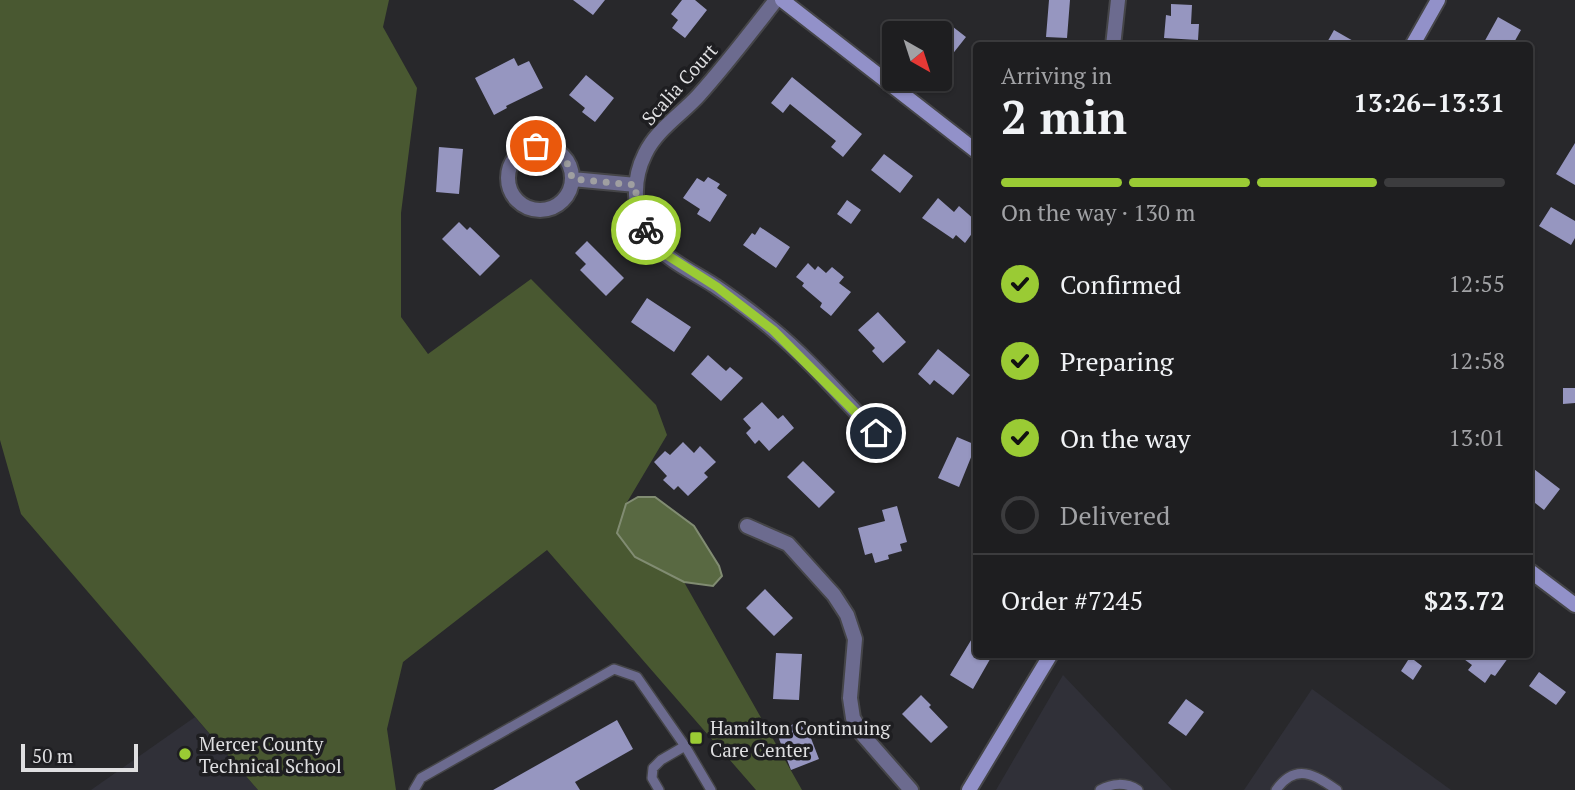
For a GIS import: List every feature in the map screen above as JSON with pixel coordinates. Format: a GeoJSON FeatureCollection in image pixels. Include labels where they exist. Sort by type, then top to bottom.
{"type":"FeatureCollection","features":[{"type":"Feature","properties":{"kind":"street","name":"Scalia Court"},"geometry":{"type":"LineString","coordinates":[[776,0],[699,95],[646,150],[639,166],[636,203],[649,237],[662,252],[717,287],[773,330],[876,433]]}},
{"type":"Feature","properties":{"kind":"street"},"geometry":{"type":"LineString","coordinates":[[782,0],[973,149]]}},
{"type":"Feature","properties":{"kind":"street"},"geometry":{"type":"LineString","coordinates":[[1113,42],[1118,0]]}},
{"type":"Feature","properties":{"kind":"street"},"geometry":{"type":"LineString","coordinates":[[1414,42],[1438,0]]}},
{"type":"Feature","properties":{"kind":"street"},"geometry":{"type":"LineString","coordinates":[[536,146],[557,151],[570,168],[572,179],[570,189],[558,205],[538,210],[528,208],[513,196],[508,176],[510,165],[517,156],[525,149],[536,146]]}},
{"type":"Feature","properties":{"kind":"street"},"geometry":{"type":"LineString","coordinates":[[572,179],[636,185]]}},
{"type":"Feature","properties":{"kind":"street"},"geometry":{"type":"LineString","coordinates":[[747,526],[788,544],[834,595],[847,615],[855,639],[850,698],[853,718],[862,734],[911,790]]}},
{"type":"Feature","properties":{"kind":"street"},"geometry":{"type":"LineString","coordinates":[[1533,573],[1575,605]]}},
{"type":"Feature","properties":{"kind":"street"},"geometry":{"type":"LineString","coordinates":[[969,790],[1049,658]]}},
{"type":"Feature","properties":{"kind":"lane"},"geometry":{"type":"LineString","coordinates":[[414,790],[421,778],[614,669],[637,677],[685,746],[711,790]]}},
{"type":"Feature","properties":{"kind":"lane"},"geometry":{"type":"LineString","coordinates":[[659,790],[652,778],[653,768],[685,746]]}},
{"type":"Feature","properties":{"kind":"lane"},"geometry":{"type":"LineString","coordinates":[[1276,790],[1283,781],[1306,773],[1316,775],[1337,790]]}},
{"type":"Feature","properties":{"kind":"lane"},"geometry":{"type":"LineString","coordinates":[[1100,790],[1122,784],[1138,790]]}},
{"type":"Feature","properties":{"kind":"shaded area"},"geometry":{"type":"Polygon","coordinates":[[[0,0],[389,0],[383,27],[417,88],[401,213],[401,317],[428,354],[531,279],[656,405],[667,435],[626,504],[635,557],[684,582],[802,790],[756,790],[547,550],[403,662],[387,729],[396,790],[258,790],[21,514],[0,440],[0,0]]]}},
{"type":"Feature","properties":{"kind":"shaded area"},"geometry":{"type":"Polygon","coordinates":[[[638,497],[655,497],[694,526],[719,566],[722,576],[713,586],[684,582],[635,557],[617,533],[626,504],[638,497]]]}},
{"type":"Feature","properties":{"kind":"shaded area"},"geometry":{"type":"Polygon","coordinates":[[[1063,675],[1172,790],[996,790],[1063,675]]]}},
{"type":"Feature","properties":{"kind":"shaded area"},"geometry":{"type":"Polygon","coordinates":[[[1312,689],[1451,790],[1244,790],[1312,689]]]}},
{"type":"Feature","properties":{"kind":"shaded area","name":"Mercer County Technical School"},"geometry":{"type":"Polygon","coordinates":[[[195,717],[258,790],[91,790],[195,717]]]}},
{"type":"Feature","properties":{"kind":"building"},"geometry":{"type":"Polygon","coordinates":[[[573,0],[605,0],[593,15],[573,0]]]}},
{"type":"Feature","properties":{"kind":"building"},"geometry":{"type":"Polygon","coordinates":[[[682,0],[695,0],[707,10],[685,38],[672,28],[678,20],[671,14],[682,0]]]}},
{"type":"Feature","properties":{"kind":"building"},"geometry":{"type":"Polygon","coordinates":[[[1049,0],[1070,0],[1067,38],[1046,37],[1049,0]]]}},
{"type":"Feature","properties":{"kind":"building"},"geometry":{"type":"Polygon","coordinates":[[[1171,4],[1192,5],[1191,24],[1199,24],[1198,40],[1164,38],[1166,15],[1171,16],[1171,4]]]}},
{"type":"Feature","properties":{"kind":"building"},"geometry":{"type":"Polygon","coordinates":[[[1498,17],[1521,30],[1514,42],[1484,42],[1498,17]]]}},
{"type":"Feature","properties":{"kind":"building"},"geometry":{"type":"Polygon","coordinates":[[[952,26],[966,37],[952,55],[952,26]]]}},
{"type":"Feature","properties":{"kind":"building"},"geometry":{"type":"Polygon","coordinates":[[[1334,30],[1355,42],[1327,42],[1334,30]]]}},
{"type":"Feature","properties":{"kind":"building"},"geometry":{"type":"Polygon","coordinates":[[[514,58],[518,66],[529,61],[543,88],[494,115],[475,78],[514,58]]]}},
{"type":"Feature","properties":{"kind":"building"},"geometry":{"type":"Polygon","coordinates":[[[586,75],[614,98],[595,122],[582,112],[585,108],[569,95],[586,75]]]}},
{"type":"Feature","properties":{"kind":"building"},"geometry":{"type":"Polygon","coordinates":[[[792,77],[862,134],[843,157],[831,147],[836,141],[790,104],[783,113],[771,103],[792,77]]]}},
{"type":"Feature","properties":{"kind":"building"},"geometry":{"type":"Polygon","coordinates":[[[1575,143],[1575,185],[1556,174],[1575,143]]]}},
{"type":"Feature","properties":{"kind":"building"},"geometry":{"type":"Polygon","coordinates":[[[439,147],[463,149],[459,194],[436,192],[439,147]]]}},
{"type":"Feature","properties":{"kind":"building"},"geometry":{"type":"Polygon","coordinates":[[[884,154],[913,176],[900,193],[871,170],[884,154]]]}},
{"type":"Feature","properties":{"kind":"building"},"geometry":{"type":"Polygon","coordinates":[[[708,177],[720,184],[717,188],[727,195],[710,222],[697,214],[700,209],[683,198],[697,178],[704,182],[708,177]]]}},
{"type":"Feature","properties":{"kind":"building"},"geometry":{"type":"Polygon","coordinates":[[[938,198],[954,212],[959,206],[973,218],[973,232],[965,243],[956,235],[953,239],[922,218],[938,198]]]}},
{"type":"Feature","properties":{"kind":"building"},"geometry":{"type":"Polygon","coordinates":[[[847,200],[861,210],[851,224],[837,214],[847,200]]]}},
{"type":"Feature","properties":{"kind":"building"},"geometry":{"type":"Polygon","coordinates":[[[1551,207],[1575,221],[1575,238],[1571,245],[1539,226],[1551,207]]]}},
{"type":"Feature","properties":{"kind":"building"},"geometry":{"type":"Polygon","coordinates":[[[459,222],[467,230],[470,227],[500,256],[480,276],[442,239],[459,222]]]}},
{"type":"Feature","properties":{"kind":"building"},"geometry":{"type":"Polygon","coordinates":[[[760,227],[790,247],[776,268],[743,245],[760,227]]]}},
{"type":"Feature","properties":{"kind":"building"},"geometry":{"type":"Polygon","coordinates":[[[587,241],[624,278],[606,296],[580,270],[586,264],[575,253],[587,241]]]}},
{"type":"Feature","properties":{"kind":"building"},"geometry":{"type":"Polygon","coordinates":[[[808,263],[815,270],[818,266],[826,273],[832,267],[844,277],[839,283],[851,292],[831,316],[820,307],[822,303],[802,286],[804,283],[796,277],[808,263]]]}},
{"type":"Feature","properties":{"kind":"building"},"geometry":{"type":"Polygon","coordinates":[[[647,298],[691,327],[674,352],[631,322],[647,298]]]}},
{"type":"Feature","properties":{"kind":"building"},"geometry":{"type":"Polygon","coordinates":[[[878,312],[906,342],[883,363],[872,351],[875,348],[858,330],[878,312]]]}},
{"type":"Feature","properties":{"kind":"building"},"geometry":{"type":"Polygon","coordinates":[[[938,349],[970,375],[953,395],[934,380],[930,385],[918,374],[938,349]]]}},
{"type":"Feature","properties":{"kind":"building"},"geometry":{"type":"Polygon","coordinates":[[[708,355],[726,371],[730,367],[743,378],[721,401],[691,374],[708,355]]]}},
{"type":"Feature","properties":{"kind":"building"},"geometry":{"type":"Polygon","coordinates":[[[1563,388],[1575,388],[1575,403],[1563,404],[1563,388]]]}},
{"type":"Feature","properties":{"kind":"building"},"geometry":{"type":"Polygon","coordinates":[[[762,402],[778,419],[783,415],[794,428],[769,451],[759,440],[755,444],[746,433],[751,428],[743,419],[762,402]]]}},
{"type":"Feature","properties":{"kind":"building"},"geometry":{"type":"Polygon","coordinates":[[[957,437],[973,444],[973,452],[959,487],[938,478],[957,437]]]}},
{"type":"Feature","properties":{"kind":"building"},"geometry":{"type":"Polygon","coordinates":[[[683,442],[694,453],[700,446],[716,462],[704,473],[708,477],[688,496],[678,486],[674,490],[663,480],[667,476],[654,462],[665,451],[670,455],[683,442]]]}},
{"type":"Feature","properties":{"kind":"building"},"geometry":{"type":"Polygon","coordinates":[[[803,461],[835,492],[819,508],[787,477],[803,461]]]}},
{"type":"Feature","properties":{"kind":"building"},"geometry":{"type":"Polygon","coordinates":[[[1533,468],[1560,489],[1544,510],[1533,501],[1533,468]]]}},
{"type":"Feature","properties":{"kind":"building"},"geometry":{"type":"Polygon","coordinates":[[[897,506],[907,542],[900,544],[902,551],[875,563],[872,553],[865,555],[858,528],[885,521],[882,510],[897,506]]]}},
{"type":"Feature","properties":{"kind":"building"},"geometry":{"type":"Polygon","coordinates":[[[765,589],[793,618],[774,636],[746,608],[765,589]]]}},
{"type":"Feature","properties":{"kind":"building"},"geometry":{"type":"Polygon","coordinates":[[[973,637],[973,658],[991,658],[973,689],[950,675],[973,637]]]}},
{"type":"Feature","properties":{"kind":"building"},"geometry":{"type":"Polygon","coordinates":[[[776,653],[802,654],[799,700],[773,699],[776,653]]]}},
{"type":"Feature","properties":{"kind":"building"},"geometry":{"type":"Polygon","coordinates":[[[1409,658],[1422,666],[1413,680],[1401,671],[1409,658]]]}},
{"type":"Feature","properties":{"kind":"building"},"geometry":{"type":"Polygon","coordinates":[[[1462,658],[1508,658],[1495,676],[1491,674],[1485,683],[1468,670],[1472,665],[1462,658]]]}},
{"type":"Feature","properties":{"kind":"building"},"geometry":{"type":"Polygon","coordinates":[[[1539,672],[1566,692],[1556,705],[1529,686],[1539,672]]]}},
{"type":"Feature","properties":{"kind":"building"},"geometry":{"type":"Polygon","coordinates":[[[921,695],[948,727],[931,743],[902,714],[921,695]]]}},
{"type":"Feature","properties":{"kind":"building"},"geometry":{"type":"Polygon","coordinates":[[[1186,699],[1204,712],[1186,736],[1168,723],[1186,699]]]}},
{"type":"Feature","properties":{"kind":"building"},"geometry":{"type":"Polygon","coordinates":[[[617,720],[633,749],[575,782],[580,790],[493,790],[617,720]]]}},
{"type":"Feature","properties":{"kind":"building"},"geometry":{"type":"Polygon","coordinates":[[[804,720],[819,759],[791,770],[776,731],[804,720]]]}},
{"type":"Feature","properties":{"kind":"way so far"},"geometry":{"type":"LineString","coordinates":[[536,146],[557,151],[570,168],[572,179],[636,185],[636,203],[646,230]]}},
{"type":"Feature","properties":{"kind":"place","name":"Hamilton Continuing Care Center"},"geometry":{"type":"Point","coordinates":[696,738]}},
{"type":"Feature","properties":{"kind":"place","name":"Mercer County Technical School"},"geometry":{"type":"Point","coordinates":[185,754]}},
{"type":"Feature","properties":{"kind":"route"},"geometry":{"type":"LineString","coordinates":[[646,230],[662,252],[717,287],[773,330],[876,433]]}}]}
